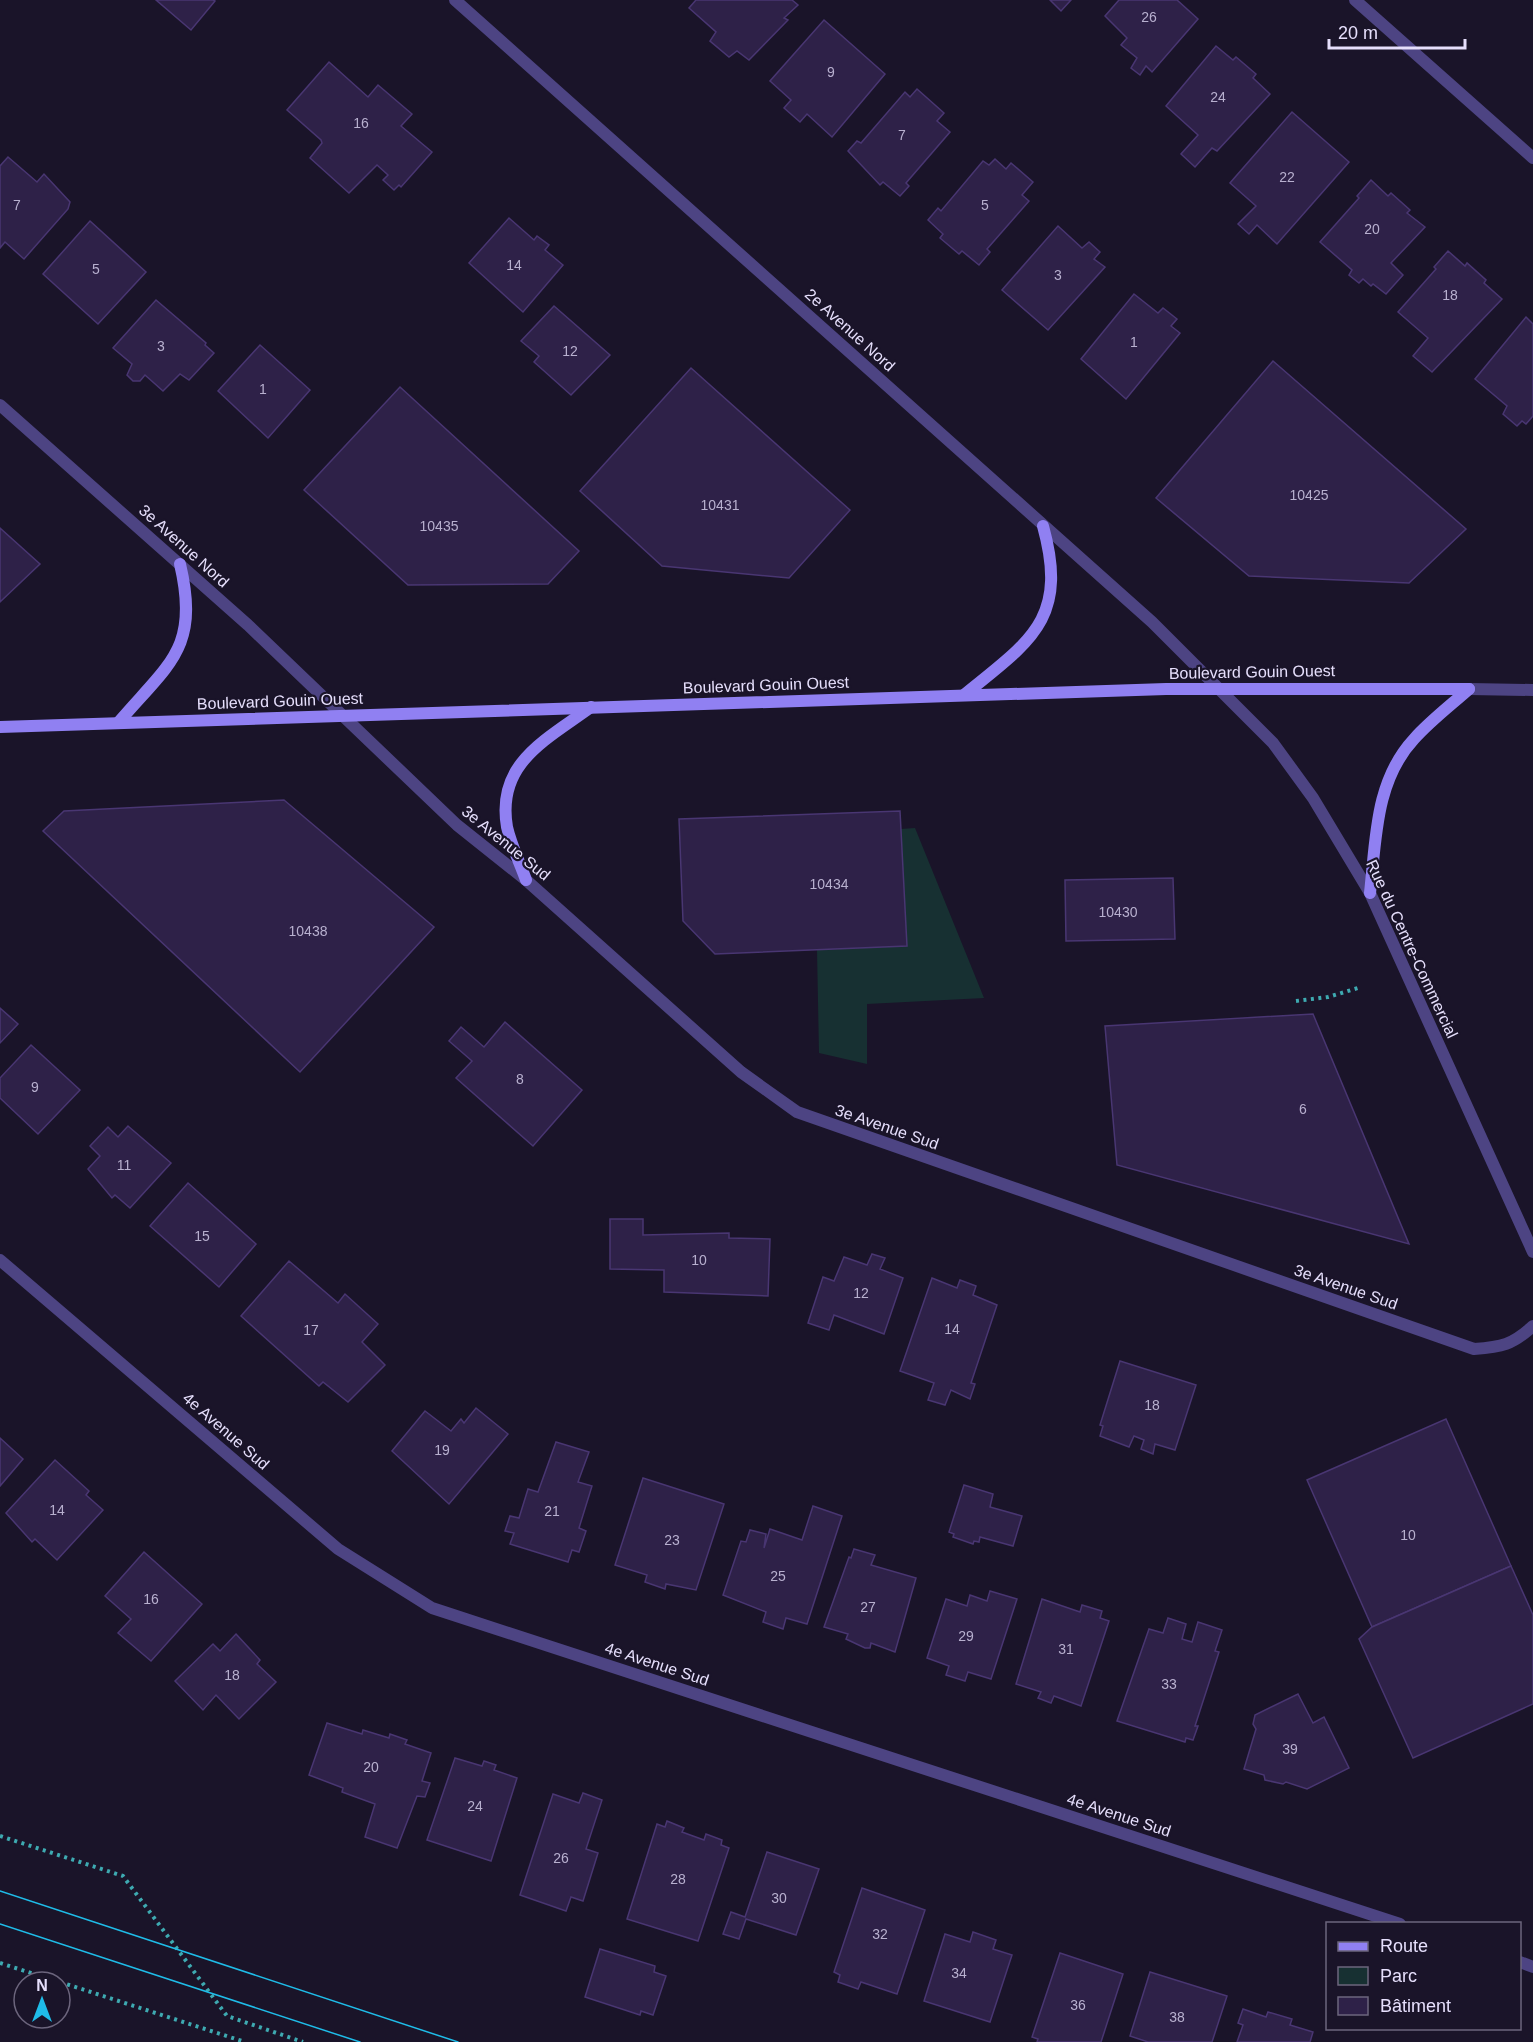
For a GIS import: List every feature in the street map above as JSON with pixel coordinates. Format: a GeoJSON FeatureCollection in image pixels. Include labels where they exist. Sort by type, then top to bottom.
{"type":"FeatureCollection","features":[{"type":"Feature","properties":{"kind":"main road"},"geometry":{"type":"LineString","coordinates":[[964,695],[1020,649],[1032,637],[1041,622],[1049,599],[1051,575],[1050,553],[1043,526]]}},
{"type":"Feature","properties":{"kind":"main road"},"geometry":{"type":"LineString","coordinates":[[118,723],[174,658],[182,644],[188,609],[180,564]]}},
{"type":"Feature","properties":{"kind":"main road","name":"Boulevard Gouin Ouest"},"geometry":{"type":"LineString","coordinates":[[0,727],[1219,688],[1469,689]]}},
{"type":"Feature","properties":{"kind":"main road"},"geometry":{"type":"LineString","coordinates":[[1370,892],[1381,801],[1392,771],[1414,738],[1469,689]]}},
{"type":"Feature","properties":{"kind":"main road"},"geometry":{"type":"LineString","coordinates":[[526,880],[508,830],[506,813],[509,785],[521,761],[591,707]]}},
{"type":"Feature","properties":{"kind":"street","name":"2e Avenue Nord"},"geometry":{"type":"LineString","coordinates":[[454,0],[1152,622],[1219,688]]}},
{"type":"Feature","properties":{"kind":"street"},"geometry":{"type":"LineString","coordinates":[[1355,0],[1533,158]]}},
{"type":"Feature","properties":{"kind":"street","name":"3e Avenue Nord"},"geometry":{"type":"LineString","coordinates":[[0,405],[180,564],[343,716]]}},
{"type":"Feature","properties":{"kind":"street","name":"Rue du Centre-Commercial"},"geometry":{"type":"LineString","coordinates":[[1219,688],[1273,743],[1295,770],[1370,892],[1533,1252]]}},
{"type":"Feature","properties":{"kind":"street","name":"Boulevard Gouin Ouest"},"geometry":{"type":"LineString","coordinates":[[1469,689],[1533,690]]}},
{"type":"Feature","properties":{"kind":"street","name":"3e Avenue Sud"},"geometry":{"type":"LineString","coordinates":[[343,716],[457,825],[526,880],[741,1072],[797,1112],[1474,1349],[1505,1346],[1519,1339],[1533,1326]]}},
{"type":"Feature","properties":{"kind":"street","name":"4e Avenue Sud"},"geometry":{"type":"LineString","coordinates":[[0,1260],[338,1549],[432,1608],[1398,1922]]}},
{"type":"Feature","properties":{"kind":"path"},"geometry":{"type":"LineString","coordinates":[[1296,1000],[1328,997],[1358,988]]}},
{"type":"Feature","properties":{"kind":"path"},"geometry":{"type":"LineString","coordinates":[[0,1836],[123,1876],[227,2016],[303,2042]]}},
{"type":"Feature","properties":{"kind":"path"},"geometry":{"type":"LineString","coordinates":[[0,1963],[22,1970]]}},
{"type":"Feature","properties":{"kind":"path"},"geometry":{"type":"LineString","coordinates":[[72,1986],[245,2042]]}},
{"type":"Feature","properties":{"kind":"green space"},"geometry":{"type":"Polygon","coordinates":[[[915,828],[984,998],[867,1004],[867,1064],[819,1053],[817,950],[907,946],[901,829],[915,828]]]}},
{"type":"Feature","properties":{"kind":"building"},"geometry":{"type":"Polygon","coordinates":[[[156,0],[213,0],[215,1],[191,30],[156,0]]]}},
{"type":"Feature","properties":{"kind":"building"},"geometry":{"type":"Polygon","coordinates":[[[696,0],[792,0],[798,5],[784,18],[788,20],[749,60],[737,51],[729,57],[710,41],[716,32],[689,8],[696,0]]]}},
{"type":"Feature","properties":{"kind":"building"},"geometry":{"type":"Polygon","coordinates":[[[1050,0],[1071,0],[1061,11],[1050,0]]]}},
{"type":"Feature","properties":{"kind":"building"},"geometry":{"type":"Polygon","coordinates":[[[1119,0],[1177,0],[1198,19],[1152,72],[1146,66],[1140,75],[1131,68],[1137,58],[1121,45],[1127,38],[1105,16],[1119,0]]]}},
{"type":"Feature","properties":{"kind":"building"},"geometry":{"type":"Polygon","coordinates":[[[824,20],[885,74],[832,137],[807,114],[800,122],[784,108],[791,100],[770,81],[824,20]]]}},
{"type":"Feature","properties":{"kind":"building"},"geometry":{"type":"Polygon","coordinates":[[[1216,46],[1233,60],[1236,57],[1256,74],[1253,78],[1270,94],[1217,151],[1212,148],[1195,167],[1181,154],[1198,135],[1166,106],[1216,46]]]}},
{"type":"Feature","properties":{"kind":"building"},"geometry":{"type":"Polygon","coordinates":[[[329,62],[368,97],[378,85],[412,114],[401,126],[432,152],[401,187],[399,185],[394,190],[383,180],[388,175],[377,165],[349,193],[310,158],[322,143],[321,140],[287,110],[329,62]]]}},
{"type":"Feature","properties":{"kind":"building"},"geometry":{"type":"Polygon","coordinates":[[[917,89],[944,113],[937,121],[950,132],[906,183],[909,186],[900,196],[883,182],[880,185],[848,151],[857,141],[861,143],[905,92],[910,97],[917,89]]]}},
{"type":"Feature","properties":{"kind":"building"},"geometry":{"type":"Polygon","coordinates":[[[1292,112],[1349,162],[1277,244],[1257,225],[1249,234],[1238,224],[1256,206],[1230,183],[1292,112]]]}},
{"type":"Feature","properties":{"kind":"building"},"geometry":{"type":"Polygon","coordinates":[[[8,157],[37,182],[44,174],[70,202],[68,209],[24,259],[5,242],[0,248],[0,166],[8,157]]]}},
{"type":"Feature","properties":{"kind":"building"},"geometry":{"type":"Polygon","coordinates":[[[995,159],[1006,169],[1011,163],[1033,182],[1022,195],[1029,201],[987,249],[990,252],[979,265],[962,251],[959,254],[940,238],[943,234],[928,220],[938,208],[941,211],[983,161],[989,165],[995,159]]]}},
{"type":"Feature","properties":{"kind":"building"},"geometry":{"type":"Polygon","coordinates":[[[1371,180],[1388,196],[1391,193],[1410,210],[1407,213],[1425,227],[1391,263],[1403,275],[1386,294],[1363,279],[1359,283],[1349,275],[1352,270],[1320,242],[1359,198],[1357,196],[1371,180]]]}},
{"type":"Feature","properties":{"kind":"building"},"geometry":{"type":"Polygon","coordinates":[[[509,218],[534,240],[537,236],[549,245],[545,250],[563,265],[523,312],[469,263],[509,218]]]}},
{"type":"Feature","properties":{"kind":"building"},"geometry":{"type":"Polygon","coordinates":[[[90,221],[146,272],[98,324],[43,274],[90,221]]]}},
{"type":"Feature","properties":{"kind":"building"},"geometry":{"type":"Polygon","coordinates":[[[1058,226],[1082,248],[1089,242],[1100,252],[1094,259],[1105,267],[1048,330],[1002,290],[1058,226]]]}},
{"type":"Feature","properties":{"kind":"building"},"geometry":{"type":"Polygon","coordinates":[[[1448,251],[1465,266],[1467,263],[1502,299],[1432,372],[1413,356],[1428,338],[1398,312],[1436,269],[1434,267],[1448,251]]]}},
{"type":"Feature","properties":{"kind":"building"},"geometry":{"type":"Polygon","coordinates":[[[1134,294],[1158,313],[1163,308],[1177,319],[1171,326],[1180,333],[1126,399],[1081,359],[1134,294]]]}},
{"type":"Feature","properties":{"kind":"building"},"geometry":{"type":"Polygon","coordinates":[[[156,300],[206,343],[205,345],[214,353],[189,380],[180,374],[163,391],[145,375],[140,381],[133,381],[127,375],[132,364],[113,348],[156,300]]]}},
{"type":"Feature","properties":{"kind":"building"},"geometry":{"type":"Polygon","coordinates":[[[554,306],[610,355],[571,395],[534,362],[539,356],[521,341],[554,306]]]}},
{"type":"Feature","properties":{"kind":"building"},"geometry":{"type":"Polygon","coordinates":[[[1526,317],[1533,324],[1533,416],[1526,424],[1522,421],[1517,426],[1503,414],[1507,406],[1475,379],[1526,317]]]}},
{"type":"Feature","properties":{"kind":"building"},"geometry":{"type":"Polygon","coordinates":[[[260,345],[310,390],[268,438],[218,391],[260,345]]]}},
{"type":"Feature","properties":{"kind":"building"},"geometry":{"type":"Polygon","coordinates":[[[1273,361],[1466,529],[1409,583],[1249,576],[1156,498],[1273,361]]]}},
{"type":"Feature","properties":{"kind":"building"},"geometry":{"type":"Polygon","coordinates":[[[691,368],[850,510],[789,578],[662,566],[580,491],[691,368]]]}},
{"type":"Feature","properties":{"kind":"building"},"geometry":{"type":"Polygon","coordinates":[[[400,387],[579,551],[548,584],[408,585],[304,490],[400,387]]]}},
{"type":"Feature","properties":{"kind":"building"},"geometry":{"type":"Polygon","coordinates":[[[0,528],[40,564],[0,602],[0,528]]]}},
{"type":"Feature","properties":{"kind":"building"},"geometry":{"type":"Polygon","coordinates":[[[284,800],[434,927],[300,1072],[43,831],[64,811],[284,800]]]}},
{"type":"Feature","properties":{"kind":"building"},"geometry":{"type":"Polygon","coordinates":[[[900,811],[907,946],[715,954],[683,921],[679,819],[900,811]]]}},
{"type":"Feature","properties":{"kind":"building"},"geometry":{"type":"Polygon","coordinates":[[[1173,878],[1175,939],[1066,941],[1065,880],[1173,878]]]}},
{"type":"Feature","properties":{"kind":"building"},"geometry":{"type":"Polygon","coordinates":[[[0,1008],[18,1024],[0,1043],[0,1008]]]}},
{"type":"Feature","properties":{"kind":"building"},"geometry":{"type":"Polygon","coordinates":[[[1313,1014],[1409,1244],[1117,1165],[1105,1026],[1313,1014]]]}},
{"type":"Feature","properties":{"kind":"building"},"geometry":{"type":"Polygon","coordinates":[[[505,1022],[582,1090],[533,1146],[456,1078],[472,1061],[449,1041],[461,1027],[484,1047],[505,1022]]]}},
{"type":"Feature","properties":{"kind":"building"},"geometry":{"type":"Polygon","coordinates":[[[31,1045],[80,1090],[38,1134],[0,1098],[0,1078],[31,1045]]]}},
{"type":"Feature","properties":{"kind":"building"},"geometry":{"type":"Polygon","coordinates":[[[128,1126],[171,1163],[130,1208],[115,1195],[112,1198],[88,1169],[100,1156],[90,1146],[108,1127],[118,1137],[128,1126]]]}},
{"type":"Feature","properties":{"kind":"building"},"geometry":{"type":"Polygon","coordinates":[[[188,1183],[256,1244],[219,1287],[150,1226],[188,1183]]]}},
{"type":"Feature","properties":{"kind":"building"},"geometry":{"type":"Polygon","coordinates":[[[610,1219],[643,1219],[643,1235],[729,1233],[729,1238],[770,1239],[768,1296],[664,1292],[664,1270],[610,1269],[610,1219]]]}},
{"type":"Feature","properties":{"kind":"building"},"geometry":{"type":"Polygon","coordinates":[[[872,1254],[885,1258],[880,1269],[903,1278],[884,1334],[834,1315],[829,1330],[808,1323],[823,1277],[834,1281],[844,1257],[867,1265],[872,1254]]]}},
{"type":"Feature","properties":{"kind":"building"},"geometry":{"type":"Polygon","coordinates":[[[289,1261],[338,1303],[345,1294],[378,1324],[362,1342],[385,1365],[348,1402],[323,1382],[319,1386],[241,1316],[289,1261]]]}},
{"type":"Feature","properties":{"kind":"building"},"geometry":{"type":"Polygon","coordinates":[[[932,1278],[957,1288],[960,1280],[976,1286],[973,1295],[997,1305],[971,1383],[975,1384],[970,1399],[951,1390],[945,1405],[928,1400],[934,1383],[900,1371],[932,1278]]]}},
{"type":"Feature","properties":{"kind":"building"},"geometry":{"type":"Polygon","coordinates":[[[1120,1361],[1196,1385],[1175,1450],[1155,1444],[1153,1454],[1141,1449],[1144,1440],[1134,1436],[1129,1447],[1100,1436],[1103,1426],[1100,1425],[1120,1361]]]}},
{"type":"Feature","properties":{"kind":"building"},"geometry":{"type":"Polygon","coordinates":[[[476,1408],[508,1434],[449,1504],[392,1451],[425,1411],[451,1431],[461,1419],[464,1423],[476,1408]]]}},
{"type":"Feature","properties":{"kind":"building"},"geometry":{"type":"Polygon","coordinates":[[[1446,1419],[1511,1566],[1372,1627],[1307,1480],[1446,1419]]]}},
{"type":"Feature","properties":{"kind":"building"},"geometry":{"type":"Polygon","coordinates":[[[0,1438],[23,1459],[0,1486],[0,1438]]]}},
{"type":"Feature","properties":{"kind":"building"},"geometry":{"type":"Polygon","coordinates":[[[556,1442],[589,1452],[578,1482],[592,1486],[579,1528],[586,1531],[579,1552],[572,1550],[568,1562],[510,1544],[514,1533],[505,1531],[510,1516],[519,1518],[528,1489],[538,1492],[556,1442]]]}},
{"type":"Feature","properties":{"kind":"building"},"geometry":{"type":"Polygon","coordinates":[[[55,1460],[89,1491],[86,1495],[103,1510],[57,1560],[35,1539],[32,1542],[6,1513],[55,1460]]]}},
{"type":"Feature","properties":{"kind":"building"},"geometry":{"type":"Polygon","coordinates":[[[643,1478],[724,1504],[696,1590],[666,1584],[665,1589],[645,1582],[647,1575],[615,1565],[643,1478]]]}},
{"type":"Feature","properties":{"kind":"building"},"geometry":{"type":"Polygon","coordinates":[[[964,1485],[993,1494],[990,1507],[1022,1516],[1013,1546],[980,1537],[979,1542],[974,1541],[973,1544],[953,1537],[954,1534],[949,1532],[964,1485]]]}},
{"type":"Feature","properties":{"kind":"building"},"geometry":{"type":"Polygon","coordinates":[[[813,1506],[842,1516],[807,1624],[786,1618],[783,1629],[763,1622],[766,1612],[723,1595],[741,1541],[746,1542],[750,1530],[766,1534],[764,1548],[770,1529],[802,1540],[813,1506]]]}},
{"type":"Feature","properties":{"kind":"building"},"geometry":{"type":"Polygon","coordinates":[[[854,1549],[875,1555],[871,1565],[916,1578],[895,1652],[871,1643],[870,1648],[865,1648],[846,1639],[848,1634],[824,1627],[854,1549]]]}},
{"type":"Feature","properties":{"kind":"building"},"geometry":{"type":"Polygon","coordinates":[[[144,1552],[202,1604],[151,1661],[118,1633],[131,1619],[105,1596],[144,1552]]]}},
{"type":"Feature","properties":{"kind":"building"},"geometry":{"type":"Polygon","coordinates":[[[1511,1566],[1533,1615],[1533,1704],[1413,1758],[1359,1639],[1372,1627],[1511,1566]]]}},
{"type":"Feature","properties":{"kind":"building"},"geometry":{"type":"Polygon","coordinates":[[[990,1591],[1017,1599],[991,1679],[968,1672],[965,1681],[946,1675],[949,1666],[927,1658],[946,1599],[967,1606],[970,1595],[987,1601],[990,1591]]]}},
{"type":"Feature","properties":{"kind":"building"},"geometry":{"type":"Polygon","coordinates":[[[1042,1599],[1080,1612],[1082,1605],[1102,1611],[1100,1618],[1109,1621],[1081,1706],[1054,1696],[1051,1703],[1038,1698],[1041,1692],[1016,1684],[1042,1599]]]}},
{"type":"Feature","properties":{"kind":"building"},"geometry":{"type":"Polygon","coordinates":[[[1168,1618],[1186,1624],[1182,1639],[1192,1642],[1198,1622],[1222,1630],[1215,1651],[1219,1652],[1195,1726],[1198,1726],[1193,1740],[1186,1738],[1185,1742],[1117,1721],[1149,1629],[1163,1633],[1168,1618]]]}},
{"type":"Feature","properties":{"kind":"building"},"geometry":{"type":"Polygon","coordinates":[[[236,1634],[260,1660],[257,1664],[276,1682],[239,1719],[216,1695],[203,1710],[175,1681],[213,1644],[220,1651],[236,1634]]]}},
{"type":"Feature","properties":{"kind":"building"},"geometry":{"type":"Polygon","coordinates":[[[1298,1694],[1313,1723],[1324,1717],[1349,1768],[1307,1789],[1286,1782],[1283,1784],[1265,1780],[1264,1775],[1244,1769],[1256,1729],[1253,1724],[1255,1715],[1298,1694]]]}},
{"type":"Feature","properties":{"kind":"building"},"geometry":{"type":"Polygon","coordinates":[[[327,1723],[362,1734],[363,1730],[389,1738],[390,1734],[407,1740],[405,1744],[431,1753],[422,1781],[430,1783],[425,1797],[417,1796],[397,1848],[365,1837],[375,1804],[342,1792],[343,1788],[309,1775],[327,1723]]]}},
{"type":"Feature","properties":{"kind":"building"},"geometry":{"type":"Polygon","coordinates":[[[455,1758],[482,1766],[484,1761],[496,1765],[494,1770],[517,1778],[491,1861],[427,1840],[455,1758]]]}},
{"type":"Feature","properties":{"kind":"building"},"geometry":{"type":"Polygon","coordinates":[[[583,1793],[602,1800],[586,1849],[598,1853],[583,1901],[571,1897],[566,1911],[520,1895],[553,1794],[579,1803],[583,1793]]]}},
{"type":"Feature","properties":{"kind":"building"},"geometry":{"type":"Polygon","coordinates":[[[667,1821],[684,1828],[682,1832],[704,1840],[706,1834],[722,1840],[721,1845],[729,1848],[698,1941],[627,1919],[657,1824],[665,1827],[667,1821]]]}},
{"type":"Feature","properties":{"kind":"building"},"geometry":{"type":"Polygon","coordinates":[[[767,1852],[819,1869],[796,1935],[746,1919],[739,1939],[723,1934],[731,1912],[745,1917],[767,1852]]]}},
{"type":"Feature","properties":{"kind":"building"},"geometry":{"type":"Polygon","coordinates":[[[862,1888],[925,1910],[897,1994],[861,1982],[858,1989],[838,1982],[840,1975],[834,1972],[862,1888]]]}},
{"type":"Feature","properties":{"kind":"building"},"geometry":{"type":"Polygon","coordinates":[[[973,1932],[996,1940],[993,1949],[1012,1955],[990,2022],[924,2001],[945,1934],[970,1942],[973,1932]]]}},
{"type":"Feature","properties":{"kind":"building"},"geometry":{"type":"Polygon","coordinates":[[[600,1949],[655,1966],[654,1972],[666,1976],[653,2015],[641,2011],[640,2015],[585,1997],[600,1949]]]}},
{"type":"Feature","properties":{"kind":"building"},"geometry":{"type":"Polygon","coordinates":[[[1060,1953],[1123,1974],[1101,2042],[1037,2042],[1038,2039],[1032,2037],[1060,1953]]]}},
{"type":"Feature","properties":{"kind":"building"},"geometry":{"type":"Polygon","coordinates":[[[1150,1972],[1227,1996],[1212,2042],[1148,2042],[1130,2036],[1150,1972]]]}},
{"type":"Feature","properties":{"kind":"building"},"geometry":{"type":"Polygon","coordinates":[[[1243,2009],[1266,2017],[1268,2012],[1292,2019],[1290,2025],[1313,2032],[1310,2042],[1237,2042],[1243,2025],[1238,2023],[1243,2009]]]}},
{"type":"Feature","properties":{"kind":"tram line"},"geometry":{"type":"LineString","coordinates":[[0,1891],[458,2042]]}},
{"type":"Feature","properties":{"kind":"tram line"},"geometry":{"type":"LineString","coordinates":[[0,1924],[360,2042]]}}]}
